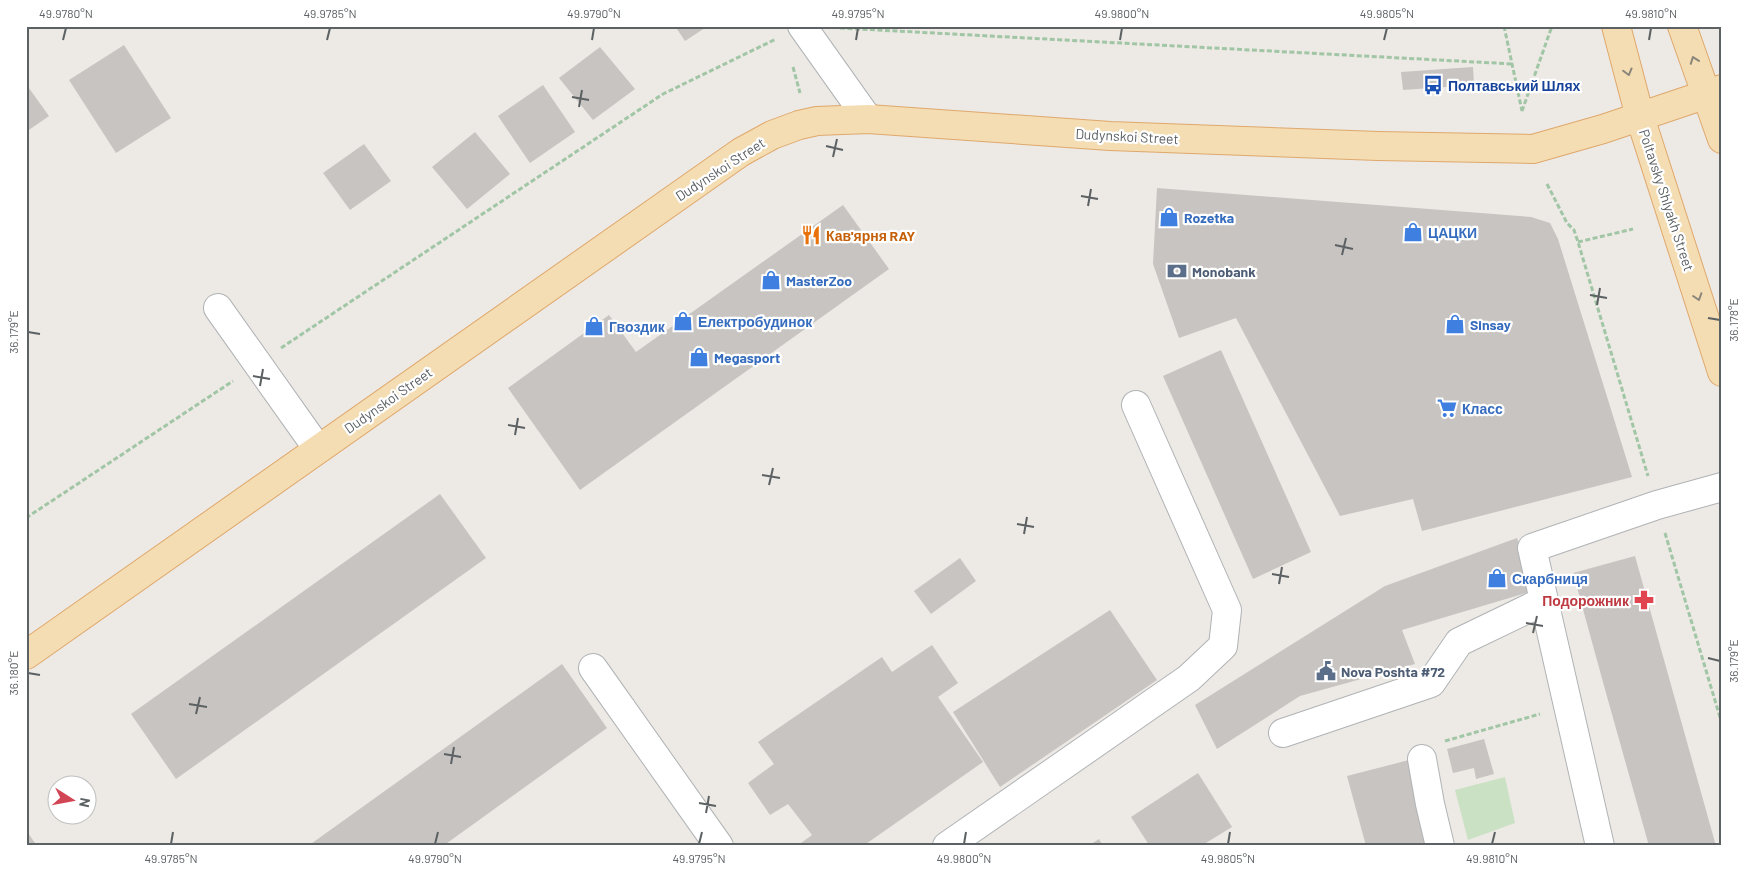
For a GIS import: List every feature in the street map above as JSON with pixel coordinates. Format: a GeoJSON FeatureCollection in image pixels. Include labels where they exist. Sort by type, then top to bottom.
{"type":"FeatureCollection","features":[{"type":"Feature","properties":{"kind":"main road","name":"Poltavsky Shlyakh Street"},"geometry":{"type":"LineString","coordinates":[[1616,26],[1640,117],[1722,372]]}},
{"type":"Feature","properties":{"kind":"main road"},"geometry":{"type":"LineString","coordinates":[[1682,26],[1714,91],[1722,138]]}},
{"type":"Feature","properties":{"kind":"main road","name":"Dudynskoi Street"},"geometry":{"type":"LineString","coordinates":[[26,655],[741,152],[772,135],[817,121],[868,119],[1110,136],[1378,146],[1533,149],[1640,117],[1714,91]]}},
{"type":"Feature","properties":{"kind":"street"},"geometry":{"type":"LineString","coordinates":[[793,30],[868,119]]}},
{"type":"Feature","properties":{"kind":"street"},"geometry":{"type":"LineString","coordinates":[[218,308],[318,449]]}},
{"type":"Feature","properties":{"kind":"street"},"geometry":{"type":"LineString","coordinates":[[947,846],[1189,678],[1223,646],[1227,610],[1136,405]]}},
{"type":"Feature","properties":{"kind":"street"},"geometry":{"type":"LineString","coordinates":[[1600,846],[1532,548],[1657,505],[1722,487]]}},
{"type":"Feature","properties":{"kind":"street"},"geometry":{"type":"LineString","coordinates":[[1283,733],[1431,683],[1459,642],[1544,601]]}},
{"type":"Feature","properties":{"kind":"street"},"geometry":{"type":"LineString","coordinates":[[593,668],[720,846]]}},
{"type":"Feature","properties":{"kind":"street"},"geometry":{"type":"LineString","coordinates":[[1422,759],[1440,846]]}},
{"type":"Feature","properties":{"kind":"path"},"geometry":{"type":"LineString","coordinates":[[1504,26],[1522,112],[1552,26]]}},
{"type":"Feature","properties":{"kind":"path"},"geometry":{"type":"LineString","coordinates":[[838,28],[1513,64]]}},
{"type":"Feature","properties":{"kind":"path"},"geometry":{"type":"LineString","coordinates":[[26,518],[663,94],[793,30]]}},
{"type":"Feature","properties":{"kind":"path"},"geometry":{"type":"LineString","coordinates":[[1547,184],[1566,223],[1574,230],[1578,242],[1722,724]]}},
{"type":"Feature","properties":{"kind":"path"},"geometry":{"type":"LineString","coordinates":[[1578,242],[1633,229]]}},
{"type":"Feature","properties":{"kind":"path"},"geometry":{"type":"LineString","coordinates":[[1422,759],[1419,748],[1568,706]]}},
{"type":"Feature","properties":{"kind":"green space"},"geometry":{"type":"Polygon","coordinates":[[[1505,777],[1515,823],[1468,840],[1455,790],[1505,777]]]}},
{"type":"Feature","properties":{"kind":"building"},"geometry":{"type":"Polygon","coordinates":[[[675,26],[708,26],[685,41],[675,26]]]}},
{"type":"Feature","properties":{"kind":"building"},"geometry":{"type":"Polygon","coordinates":[[[124,45],[171,118],[116,153],[69,80],[124,45]]]}},
{"type":"Feature","properties":{"kind":"building"},"geometry":{"type":"Polygon","coordinates":[[[600,47],[635,89],[593,120],[559,78],[600,47]]]}},
{"type":"Feature","properties":{"kind":"building"},"geometry":{"type":"Polygon","coordinates":[[[1473,67],[1474,85],[1403,90],[1401,72],[1473,67]]]}},
{"type":"Feature","properties":{"kind":"building"},"geometry":{"type":"Polygon","coordinates":[[[26,84],[49,116],[26,132],[26,84]]]}},
{"type":"Feature","properties":{"kind":"building"},"geometry":{"type":"Polygon","coordinates":[[[543,85],[575,132],[530,163],[498,116],[543,85]]]}},
{"type":"Feature","properties":{"kind":"building"},"geometry":{"type":"Polygon","coordinates":[[[475,132],[510,174],[467,209],[432,167],[475,132]]]}},
{"type":"Feature","properties":{"kind":"building"},"geometry":{"type":"Polygon","coordinates":[[[364,144],[391,181],[350,210],[323,173],[364,144]]]}},
{"type":"Feature","properties":{"kind":"building","name":"Класс"},"geometry":{"type":"Polygon","coordinates":[[[1157,188],[1531,217],[1550,223],[1558,239],[1632,477],[1422,531],[1413,499],[1340,516],[1236,318],[1179,338],[1153,264],[1157,188]]]}},
{"type":"Feature","properties":{"kind":"building"},"geometry":{"type":"Polygon","coordinates":[[[843,205],[889,269],[580,490],[508,388],[609,315],[636,352],[843,205]]]}},
{"type":"Feature","properties":{"kind":"building"},"geometry":{"type":"Polygon","coordinates":[[[1221,350],[1311,552],[1253,579],[1163,376],[1221,350]]]}},
{"type":"Feature","properties":{"kind":"building"},"geometry":{"type":"Polygon","coordinates":[[[440,494],[486,558],[176,779],[131,714],[440,494]]]}},
{"type":"Feature","properties":{"kind":"building"},"geometry":{"type":"Polygon","coordinates":[[[1517,538],[1536,590],[1402,630],[1415,664],[1300,696],[1217,749],[1195,705],[1385,586],[1517,538]]]}},
{"type":"Feature","properties":{"kind":"building"},"geometry":{"type":"Polygon","coordinates":[[[1635,556],[1716,846],[1649,846],[1606,693],[1573,573],[1635,556]]]}},
{"type":"Feature","properties":{"kind":"building"},"geometry":{"type":"Polygon","coordinates":[[[960,558],[976,581],[931,614],[914,591],[960,558]]]}},
{"type":"Feature","properties":{"kind":"building"},"geometry":{"type":"Polygon","coordinates":[[[1110,610],[1157,680],[1000,787],[953,712],[1110,610]]]}},
{"type":"Feature","properties":{"kind":"building"},"geometry":{"type":"Polygon","coordinates":[[[932,645],[958,683],[938,697],[983,762],[863,846],[803,846],[801,843],[812,835],[788,804],[770,815],[748,783],[774,764],[758,742],[882,657],[892,672],[932,645]]]}},
{"type":"Feature","properties":{"kind":"building"},"geometry":{"type":"Polygon","coordinates":[[[562,664],[607,728],[443,846],[308,846],[562,664]]]}},
{"type":"Feature","properties":{"kind":"building"},"geometry":{"type":"Polygon","coordinates":[[[1484,739],[1494,774],[1476,779],[1474,768],[1453,773],[1447,749],[1484,739]]]}},
{"type":"Feature","properties":{"kind":"building"},"geometry":{"type":"Polygon","coordinates":[[[1409,760],[1432,846],[1366,846],[1347,776],[1409,760]]]}},
{"type":"Feature","properties":{"kind":"building"},"geometry":{"type":"Polygon","coordinates":[[[1198,773],[1232,827],[1201,846],[1147,846],[1149,845],[1131,817],[1198,773]]]}},
{"type":"Feature","properties":{"kind":"building"},"geometry":{"type":"Polygon","coordinates":[[[26,830],[37,846],[26,846],[26,830]]]}},
{"type":"Feature","properties":{"kind":"building"},"geometry":{"type":"Polygon","coordinates":[[[1099,839],[1103,846],[1088,846],[1099,839]]]}},
{"type":"Feature","properties":{"kind":"place","name":"Полтавський Шлях"},"geometry":{"type":"Point","coordinates":[1433,85]}},
{"type":"Feature","properties":{"kind":"place","name":"Rozetka"},"geometry":{"type":"Point","coordinates":[1169,217]}},
{"type":"Feature","properties":{"kind":"place","name":"ЦАЦКИ"},"geometry":{"type":"Point","coordinates":[1413,232]}},
{"type":"Feature","properties":{"kind":"place","name":"Кав'ярня RAY"},"geometry":{"type":"Point","coordinates":[811,235]}},
{"type":"Feature","properties":{"kind":"place","name":"Monobank"},"geometry":{"type":"Point","coordinates":[1177,271]}},
{"type":"Feature","properties":{"kind":"place","name":"MasterZoo"},"geometry":{"type":"Point","coordinates":[771,280]}},
{"type":"Feature","properties":{"kind":"place","name":"Електробудинок"},"geometry":{"type":"Point","coordinates":[683,321]}},
{"type":"Feature","properties":{"kind":"place","name":"Sinsay"},"geometry":{"type":"Point","coordinates":[1455,324]}},
{"type":"Feature","properties":{"kind":"place","name":"Гвоздик"},"geometry":{"type":"Point","coordinates":[594,326]}},
{"type":"Feature","properties":{"kind":"place","name":"Megasport"},"geometry":{"type":"Point","coordinates":[699,357]}},
{"type":"Feature","properties":{"kind":"place","name":"Класс"},"geometry":{"type":"Point","coordinates":[1447,408]}},
{"type":"Feature","properties":{"kind":"place","name":"Скарбниця"},"geometry":{"type":"Point","coordinates":[1497,578]}},
{"type":"Feature","properties":{"kind":"place","name":"Подорожник"},"geometry":{"type":"Point","coordinates":[1644,600]}},
{"type":"Feature","properties":{"kind":"place","name":"Nova Poshta #72"},"geometry":{"type":"Point","coordinates":[1326,671]}}]}
